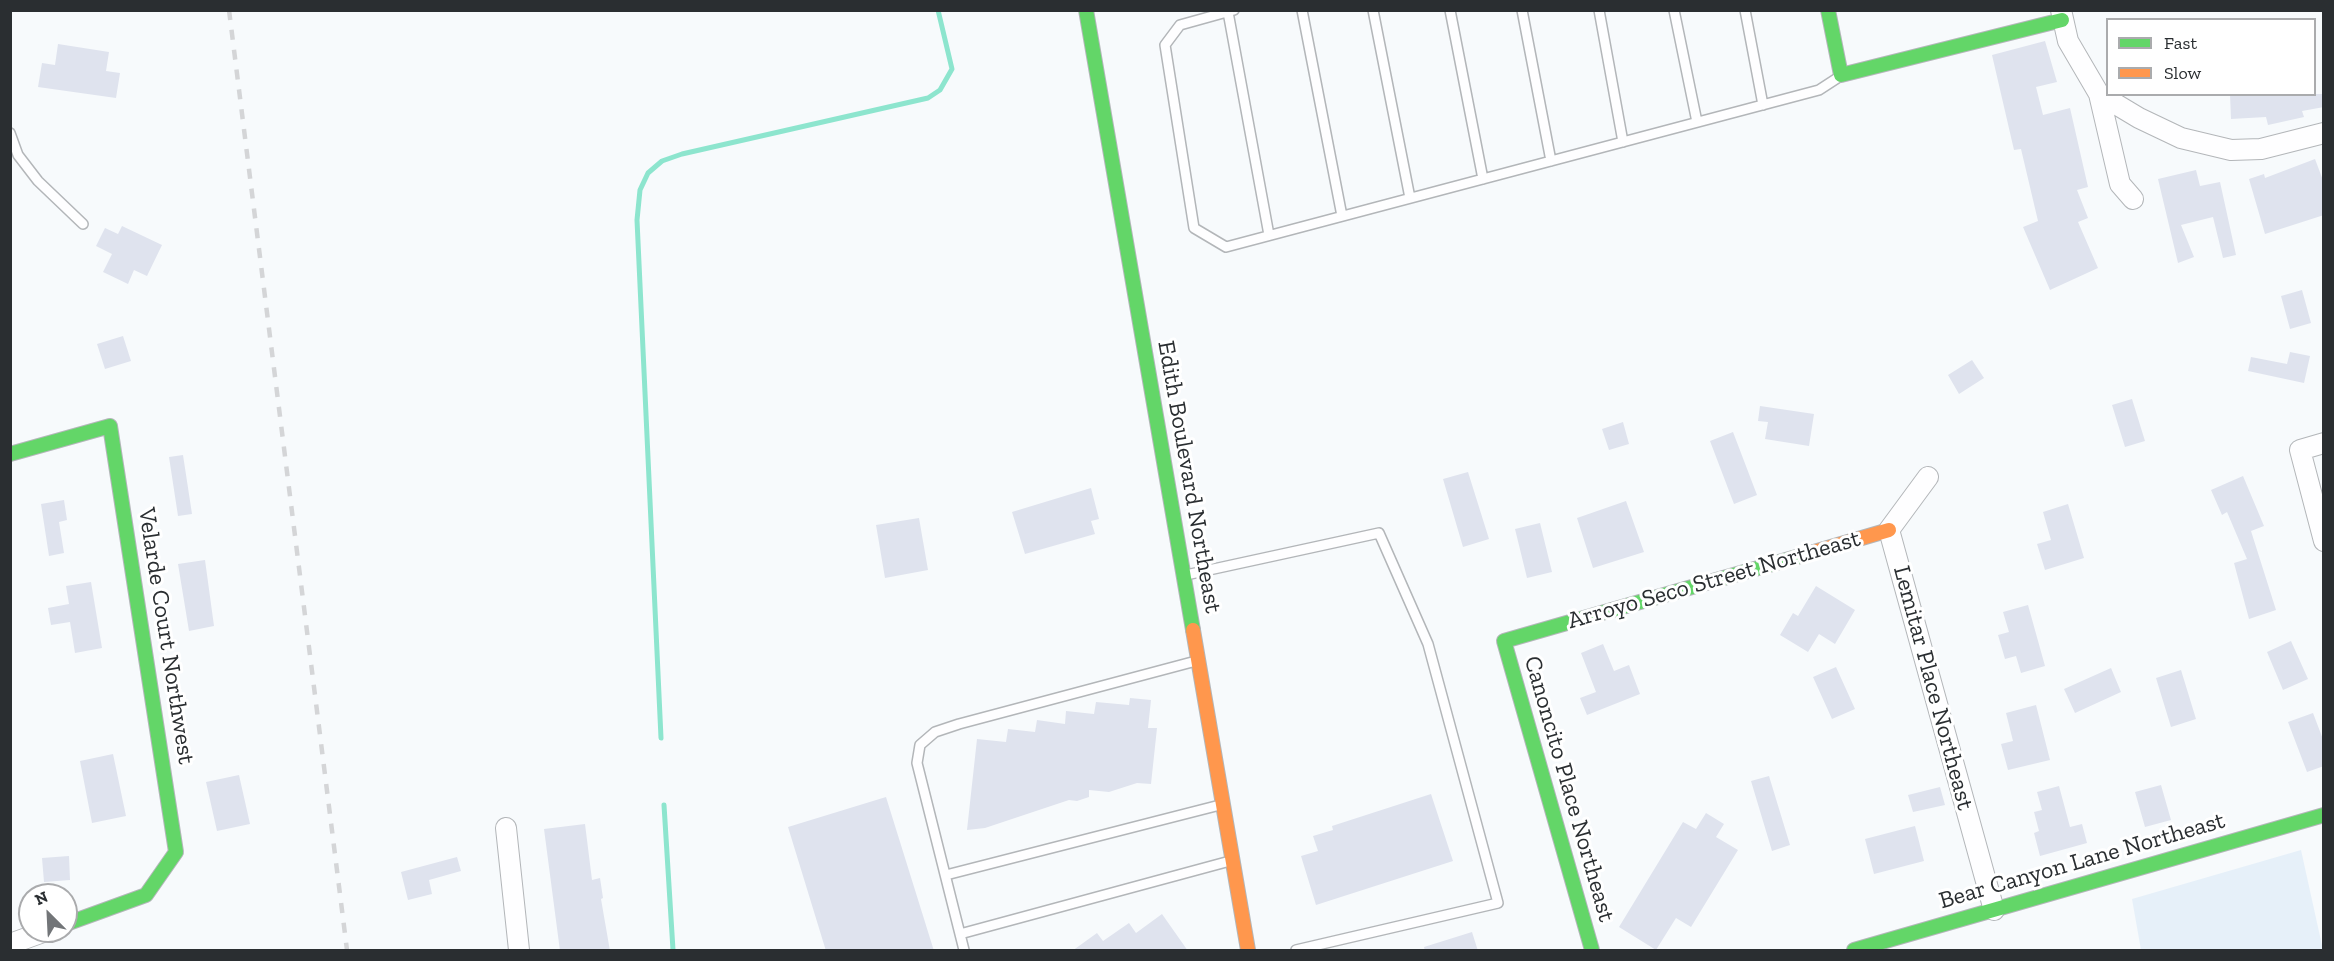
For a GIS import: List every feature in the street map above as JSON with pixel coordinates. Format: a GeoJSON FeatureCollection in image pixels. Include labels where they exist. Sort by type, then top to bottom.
{"type":"FeatureCollection","features":[{"type":"Feature","properties":{"kind":"street","name":"Edith Boulevard Northeast"},"geometry":{"type":"LineString","coordinates":[[1086,10],[1248,951]]}},
{"type":"Feature","properties":{"kind":"street"},"geometry":{"type":"LineString","coordinates":[[1828,10],[1841,75],[2062,15],[2068,41],[2099,94],[2120,184],[2133,200]]}},
{"type":"Feature","properties":{"kind":"street"},"geometry":{"type":"LineString","coordinates":[[2099,94],[2139,118],[2181,138],[2231,150],[2261,149],[2324,134]]}},
{"type":"Feature","properties":{"kind":"street","name":"Velarde Court Northwest"},"geometry":{"type":"LineString","coordinates":[[10,454],[111,426],[176,852],[146,895],[78,920]]}},
{"type":"Feature","properties":{"kind":"street"},"geometry":{"type":"LineString","coordinates":[[2324,442],[2300,450],[2324,541]]}},
{"type":"Feature","properties":{"kind":"street"},"geometry":{"type":"LineString","coordinates":[[1889,530],[1928,477]]}},
{"type":"Feature","properties":{"kind":"street","name":"Arroyo Seco Street Northeast"},"geometry":{"type":"LineString","coordinates":[[1504,640],[1889,530]]}},
{"type":"Feature","properties":{"kind":"street","name":"Lemitar Place Northeast"},"geometry":{"type":"LineString","coordinates":[[1889,530],[1994,910]]}},
{"type":"Feature","properties":{"kind":"street","name":"Canoncito Place Northeast"},"geometry":{"type":"LineString","coordinates":[[1504,640],[1592,951]]}},
{"type":"Feature","properties":{"kind":"street","name":"Bear Canyon Lane Northeast"},"geometry":{"type":"LineString","coordinates":[[1854,951],[2324,815]]}},
{"type":"Feature","properties":{"kind":"street"},"geometry":{"type":"LineString","coordinates":[[506,828],[519,951]]}},
{"type":"Feature","properties":{"kind":"lane"},"geometry":{"type":"LineString","coordinates":[[1302,10],[1342,216]]}},
{"type":"Feature","properties":{"kind":"lane"},"geometry":{"type":"LineString","coordinates":[[1373,10],[1410,198]]}},
{"type":"Feature","properties":{"kind":"lane"},"geometry":{"type":"LineString","coordinates":[[1450,10],[1484,178]]}},
{"type":"Feature","properties":{"kind":"lane"},"geometry":{"type":"LineString","coordinates":[[1522,10],[1551,161]]}},
{"type":"Feature","properties":{"kind":"lane"},"geometry":{"type":"LineString","coordinates":[[1599,10],[1623,142]]}},
{"type":"Feature","properties":{"kind":"lane"},"geometry":{"type":"LineString","coordinates":[[1674,10],[1697,122]]}},
{"type":"Feature","properties":{"kind":"lane"},"geometry":{"type":"LineString","coordinates":[[1745,10],[1763,105]]}},
{"type":"Feature","properties":{"kind":"lane"},"geometry":{"type":"LineString","coordinates":[[1269,235],[1231,11],[1180,25],[1165,45],[1194,228],[1226,247],[1819,90],[1841,75]]}},
{"type":"Feature","properties":{"kind":"lane"},"geometry":{"type":"LineString","coordinates":[[10,133],[18,155],[38,181],[83,224]]}},
{"type":"Feature","properties":{"kind":"lane"},"geometry":{"type":"LineString","coordinates":[[1183,576],[1379,533],[1428,644],[1498,903],[1296,951]]}},
{"type":"Feature","properties":{"kind":"lane"},"geometry":{"type":"LineString","coordinates":[[964,951],[918,763],[920,745],[935,732],[1198,661]]}},
{"type":"Feature","properties":{"kind":"lane"},"geometry":{"type":"LineString","coordinates":[[946,875],[1223,805]]}},
{"type":"Feature","properties":{"kind":"lane"},"geometry":{"type":"LineString","coordinates":[[960,934],[1232,861]]}},
{"type":"Feature","properties":{"kind":"shaded area"},"geometry":{"type":"Polygon","coordinates":[[[2301,850],[2323,950],[2141,950],[2132,899],[2301,850]]]}},
{"type":"Feature","properties":{"kind":"building"},"geometry":{"type":"Polygon","coordinates":[[[2045,41],[2057,82],[2036,87],[2043,115],[2070,108],[2088,187],[2077,190],[2088,218],[2078,222],[2098,268],[2050,290],[2023,227],[2038,221],[2021,149],[2014,150],[1992,55],[2045,41]]]}},
{"type":"Feature","properties":{"kind":"building"},"geometry":{"type":"Polygon","coordinates":[[[58,44],[109,52],[106,71],[120,73],[116,98],[38,87],[42,63],[55,65],[58,44]]]}},
{"type":"Feature","properties":{"kind":"building"},"geometry":{"type":"Polygon","coordinates":[[[2316,94],[2324,94],[2324,107],[2302,111],[2304,117],[2268,125],[2266,117],[2231,119],[2230,96],[2316,96],[2316,94]]]}},
{"type":"Feature","properties":{"kind":"building"},"geometry":{"type":"Polygon","coordinates":[[[2315,159],[2324,183],[2324,215],[2265,234],[2249,179],[2264,174],[2265,178],[2315,159]]]}},
{"type":"Feature","properties":{"kind":"building"},"geometry":{"type":"Polygon","coordinates":[[[2196,170],[2200,186],[2220,182],[2236,255],[2223,258],[2213,217],[2181,225],[2194,257],[2178,263],[2158,179],[2196,170]]]}},
{"type":"Feature","properties":{"kind":"building"},"geometry":{"type":"Polygon","coordinates":[[[122,226],[162,245],[147,276],[134,270],[128,284],[103,272],[112,254],[96,246],[105,228],[118,234],[122,226]]]}},
{"type":"Feature","properties":{"kind":"building"},"geometry":{"type":"Polygon","coordinates":[[[2302,290],[2311,323],[2290,329],[2281,296],[2302,290]]]}},
{"type":"Feature","properties":{"kind":"building"},"geometry":{"type":"Polygon","coordinates":[[[123,336],[131,361],[105,369],[97,344],[123,336]]]}},
{"type":"Feature","properties":{"kind":"building"},"geometry":{"type":"Polygon","coordinates":[[[2290,352],[2310,356],[2304,383],[2248,371],[2251,357],[2287,364],[2290,352]]]}},
{"type":"Feature","properties":{"kind":"building"},"geometry":{"type":"Polygon","coordinates":[[[1972,360],[1984,378],[1959,394],[1948,375],[1972,360]]]}},
{"type":"Feature","properties":{"kind":"building"},"geometry":{"type":"Polygon","coordinates":[[[2132,399],[2145,441],[2125,447],[2112,405],[2132,399]]]}},
{"type":"Feature","properties":{"kind":"building"},"geometry":{"type":"Polygon","coordinates":[[[1760,406],[1814,414],[1809,446],[1765,439],[1768,422],[1758,421],[1760,406]]]}},
{"type":"Feature","properties":{"kind":"building"},"geometry":{"type":"Polygon","coordinates":[[[1623,422],[1629,444],[1609,450],[1602,429],[1623,422]]]}},
{"type":"Feature","properties":{"kind":"building"},"geometry":{"type":"Polygon","coordinates":[[[1733,432],[1757,495],[1734,504],[1710,441],[1733,432]]]}},
{"type":"Feature","properties":{"kind":"building"},"geometry":{"type":"Polygon","coordinates":[[[183,455],[192,514],[178,516],[169,457],[183,455]]]}},
{"type":"Feature","properties":{"kind":"building"},"geometry":{"type":"Polygon","coordinates":[[[1468,472],[1489,539],[1463,547],[1443,479],[1468,472]]]}},
{"type":"Feature","properties":{"kind":"building"},"geometry":{"type":"Polygon","coordinates":[[[2243,476],[2264,526],[2251,531],[2276,610],[2249,619],[2234,563],[2247,559],[2227,512],[2222,515],[2211,490],[2243,476]]]}},
{"type":"Feature","properties":{"kind":"building"},"geometry":{"type":"Polygon","coordinates":[[[1091,488],[1099,519],[1091,521],[1095,534],[1025,554],[1012,512],[1091,488]]]}},
{"type":"Feature","properties":{"kind":"building"},"geometry":{"type":"Polygon","coordinates":[[[64,500],[67,520],[59,522],[64,553],[49,556],[41,504],[64,500]]]}},
{"type":"Feature","properties":{"kind":"building"},"geometry":{"type":"Polygon","coordinates":[[[1626,501],[1644,552],[1593,568],[1577,518],[1626,501]]]}},
{"type":"Feature","properties":{"kind":"building"},"geometry":{"type":"Polygon","coordinates":[[[2068,504],[2084,558],[2045,570],[2037,544],[2051,540],[2043,512],[2068,504]]]}},
{"type":"Feature","properties":{"kind":"building"},"geometry":{"type":"Polygon","coordinates":[[[919,518],[928,570],[885,578],[876,525],[919,518]]]}},
{"type":"Feature","properties":{"kind":"building"},"geometry":{"type":"Polygon","coordinates":[[[1540,523],[1552,572],[1527,578],[1515,529],[1540,523]]]}},
{"type":"Feature","properties":{"kind":"building"},"geometry":{"type":"Polygon","coordinates":[[[205,560],[214,626],[189,631],[178,564],[205,560]]]}},
{"type":"Feature","properties":{"kind":"building"},"geometry":{"type":"Polygon","coordinates":[[[91,582],[102,648],[75,653],[70,622],[51,625],[48,608],[69,604],[66,586],[91,582]]]}},
{"type":"Feature","properties":{"kind":"building"},"geometry":{"type":"Polygon","coordinates":[[[1816,586],[1855,610],[1835,644],[1819,634],[1808,652],[1780,635],[1793,613],[1798,616],[1816,586]]]}},
{"type":"Feature","properties":{"kind":"building"},"geometry":{"type":"Polygon","coordinates":[[[2028,605],[2045,666],[2021,673],[2016,656],[2005,659],[1998,635],[2009,632],[2003,612],[2028,605]]]}},
{"type":"Feature","properties":{"kind":"building"},"geometry":{"type":"Polygon","coordinates":[[[2291,641],[2308,679],[2283,690],[2267,652],[2291,641]]]}},
{"type":"Feature","properties":{"kind":"building"},"geometry":{"type":"Polygon","coordinates":[[[1603,644],[1614,671],[1629,665],[1640,694],[1587,715],[1580,698],[1596,692],[1581,653],[1603,644]]]}},
{"type":"Feature","properties":{"kind":"building"},"geometry":{"type":"Polygon","coordinates":[[[1836,667],[1855,709],[1832,719],[1813,677],[1836,667]]]}},
{"type":"Feature","properties":{"kind":"building"},"geometry":{"type":"Polygon","coordinates":[[[2111,668],[2121,692],[2075,713],[2064,689],[2111,668]]]}},
{"type":"Feature","properties":{"kind":"building"},"geometry":{"type":"Polygon","coordinates":[[[2181,670],[2196,719],[2171,727],[2156,678],[2181,670]]]}},
{"type":"Feature","properties":{"kind":"building"},"geometry":{"type":"Polygon","coordinates":[[[1130,698],[1151,700],[1148,728],[1157,728],[1151,784],[1137,783],[1109,792],[1089,790],[1089,797],[1077,801],[1069,800],[985,828],[967,830],[977,739],[1006,742],[1008,729],[1035,732],[1037,720],[1065,724],[1066,711],[1094,714],[1096,702],[1129,705],[1130,698]]]}},
{"type":"Feature","properties":{"kind":"building"},"geometry":{"type":"Polygon","coordinates":[[[2036,705],[2050,760],[2008,770],[2001,744],[2013,741],[2006,713],[2036,705]]]}},
{"type":"Feature","properties":{"kind":"building"},"geometry":{"type":"Polygon","coordinates":[[[2313,713],[2324,742],[2324,766],[2307,772],[2288,722],[2313,713]]]}},
{"type":"Feature","properties":{"kind":"building"},"geometry":{"type":"Polygon","coordinates":[[[113,754],[126,816],[92,823],[80,761],[113,754]]]}},
{"type":"Feature","properties":{"kind":"building"},"geometry":{"type":"Polygon","coordinates":[[[239,775],[250,824],[217,831],[206,782],[239,775]]]}},
{"type":"Feature","properties":{"kind":"building"},"geometry":{"type":"Polygon","coordinates":[[[1769,776],[1790,845],[1772,851],[1751,781],[1769,776]]]}},
{"type":"Feature","properties":{"kind":"building"},"geometry":{"type":"Polygon","coordinates":[[[2161,785],[2171,820],[2145,827],[2135,792],[2161,785]]]}},
{"type":"Feature","properties":{"kind":"building"},"geometry":{"type":"Polygon","coordinates":[[[2059,786],[2070,827],[2082,824],[2087,843],[2040,856],[2034,833],[2039,831],[2034,812],[2042,810],[2037,792],[2059,786]]]}},
{"type":"Feature","properties":{"kind":"building"},"geometry":{"type":"Polygon","coordinates":[[[1940,787],[1945,805],[1913,812],[1908,795],[1940,787]]]}},
{"type":"Feature","properties":{"kind":"building"},"geometry":{"type":"Polygon","coordinates":[[[1431,794],[1453,861],[1316,905],[1301,856],[1318,851],[1313,836],[1333,830],[1332,826],[1431,794]]]}},
{"type":"Feature","properties":{"kind":"building"},"geometry":{"type":"Polygon","coordinates":[[[886,797],[934,951],[826,951],[788,827],[886,797]]]}},
{"type":"Feature","properties":{"kind":"building"},"geometry":{"type":"Polygon","coordinates":[[[1706,813],[1724,824],[1716,837],[1738,850],[1691,927],[1676,918],[1656,950],[1619,927],[1683,822],[1696,829],[1706,813]]]}},
{"type":"Feature","properties":{"kind":"building"},"geometry":{"type":"Polygon","coordinates":[[[585,824],[592,880],[600,878],[603,898],[601,899],[610,951],[560,951],[544,829],[585,824]]]}},
{"type":"Feature","properties":{"kind":"building"},"geometry":{"type":"Polygon","coordinates":[[[1915,826],[1924,861],[1874,874],[1865,839],[1915,826]]]}},
{"type":"Feature","properties":{"kind":"building"},"geometry":{"type":"Polygon","coordinates":[[[69,856],[70,880],[44,882],[42,858],[69,856]]]}},
{"type":"Feature","properties":{"kind":"building"},"geometry":{"type":"Polygon","coordinates":[[[457,857],[461,871],[429,880],[432,894],[408,900],[401,872],[457,857]]]}},
{"type":"Feature","properties":{"kind":"building"},"geometry":{"type":"Polygon","coordinates":[[[1162,914],[1188,951],[1072,951],[1097,933],[1103,941],[1129,923],[1136,933],[1162,914]]]}},
{"type":"Feature","properties":{"kind":"building"},"geometry":{"type":"Polygon","coordinates":[[[1472,932],[1478,951],[1425,951],[1424,947],[1472,932]]]}},
{"type":"Feature","properties":{"kind":"waterway"},"geometry":{"type":"LineString","coordinates":[[661,738],[637,220],[640,190],[648,173],[662,161],[682,154],[928,98],[940,90],[952,69],[938,10]]}},
{"type":"Feature","properties":{"kind":"waterway"},"geometry":{"type":"LineString","coordinates":[[664,805],[673,950]]}},
{"type":"Feature","properties":{"kind":"railway"},"geometry":{"type":"LineString","coordinates":[[229,10],[347,950]]}},
{"type":"Feature","properties":{"kind":"traffic: fast"},"geometry":{"type":"LineString","coordinates":[[1086,10],[1193,630]]}},
{"type":"Feature","properties":{"kind":"traffic: fast"},"geometry":{"type":"LineString","coordinates":[[1828,10],[1841,75],[2062,20]]}},
{"type":"Feature","properties":{"kind":"traffic: fast"},"geometry":{"type":"LineString","coordinates":[[10,454],[110,426],[176,852],[146,895],[78,920]]}},
{"type":"Feature","properties":{"kind":"traffic: fast"},"geometry":{"type":"LineString","coordinates":[[1592,950],[1504,641],[1814,552]]}},
{"type":"Feature","properties":{"kind":"traffic: fast"},"geometry":{"type":"LineString","coordinates":[[1854,950],[2324,815]]}},
{"type":"Feature","properties":{"kind":"traffic: slow"},"geometry":{"type":"LineString","coordinates":[[1814,552],[1889,530]]}},
{"type":"Feature","properties":{"kind":"traffic: slow"},"geometry":{"type":"LineString","coordinates":[[1193,630],[1248,950]]}}]}
